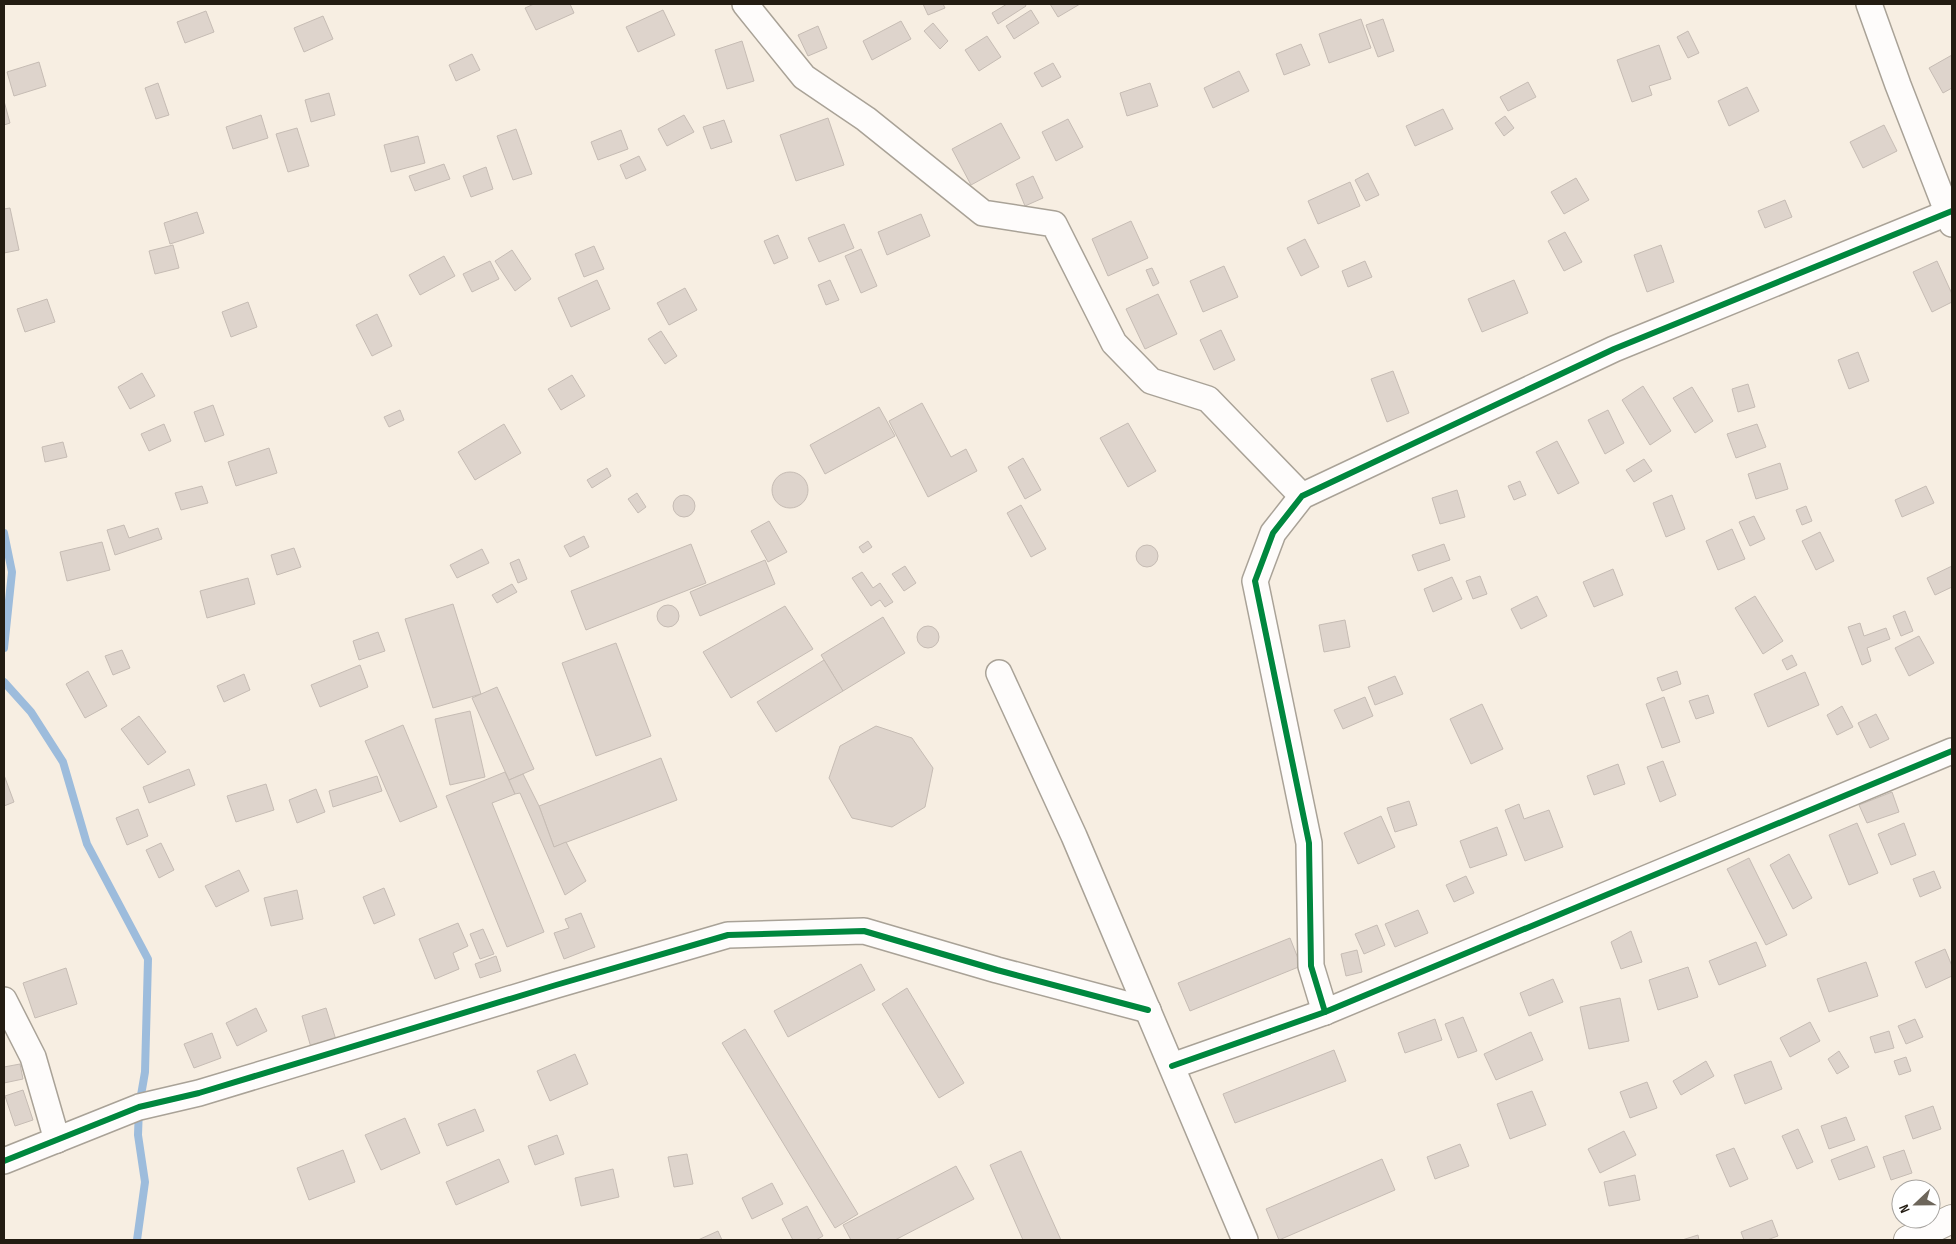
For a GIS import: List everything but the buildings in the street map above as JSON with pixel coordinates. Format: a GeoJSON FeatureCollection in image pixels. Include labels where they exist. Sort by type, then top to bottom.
{"type":"FeatureCollection","features":[{"type":"Feature","properties":{"kind":"main road"},"geometry":{"type":"LineString","coordinates":[[1908,1240],[1952,1219]]}},
{"type":"Feature","properties":{"kind":"street"},"geometry":{"type":"LineString","coordinates":[[745,4],[804,77],[866,119],[983,213],[1054,224],[1114,343],[1151,381],[1208,399],[1302,496]]}},
{"type":"Feature","properties":{"kind":"street"},"geometry":{"type":"LineString","coordinates":[[1325,1012],[1311,966],[1309,843],[1255,581],[1272,533],[1302,496],[1614,348],[1951,216],[1898,85],[1870,4]]}},
{"type":"Feature","properties":{"kind":"street"},"geometry":{"type":"LineString","coordinates":[[999,673],[1074,836],[1244,1240]]}},
{"type":"Feature","properties":{"kind":"street"},"geometry":{"type":"LineString","coordinates":[[1172,1066],[1325,1012],[1952,751]]}},
{"type":"Feature","properties":{"kind":"street"},"geometry":{"type":"LineString","coordinates":[[4,1161],[140,1107],[208,1090],[556,984],[728,935],[864,931],[997,970],[1148,1010]]}},
{"type":"Feature","properties":{"kind":"street"},"geometry":{"type":"LineString","coordinates":[[4,1000],[33,1057],[57,1140]]}},
{"type":"Feature","properties":{"kind":"waterway"},"geometry":{"type":"LineString","coordinates":[[4,533],[12,572],[4,648]]}},
{"type":"Feature","properties":{"kind":"waterway"},"geometry":{"type":"LineString","coordinates":[[4,682],[31,712],[63,762],[87,844],[148,959],[145,1072],[139,1107],[138,1135],[145,1182],[137,1240]]}},
{"type":"Feature","properties":{"kind":"cycle path"},"geometry":{"type":"LineString","coordinates":[[1325,1012],[1311,966],[1309,843],[1255,581],[1273,533],[1302,496],[1614,349],[1952,211]]}},
{"type":"Feature","properties":{"kind":"cycle path"},"geometry":{"type":"LineString","coordinates":[[1172,1066],[1325,1012],[1952,751]]}},
{"type":"Feature","properties":{"kind":"cycle path"},"geometry":{"type":"LineString","coordinates":[[4,1161],[139,1107],[199,1093],[728,935],[864,931],[997,970],[1148,1010]]}}]}
